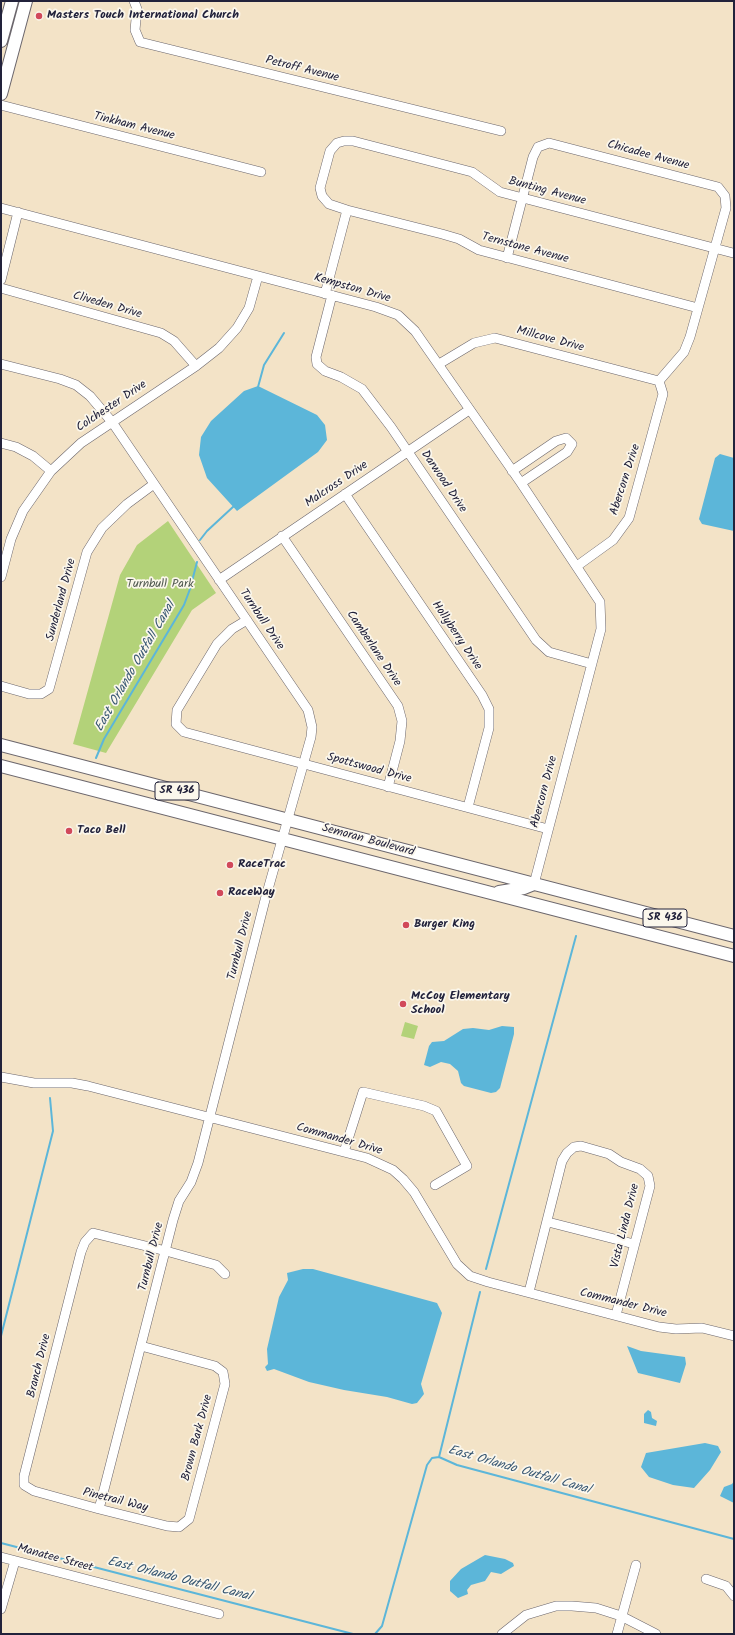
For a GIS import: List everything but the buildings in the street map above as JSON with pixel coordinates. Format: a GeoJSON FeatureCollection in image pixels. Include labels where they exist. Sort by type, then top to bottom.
{"type":"FeatureCollection","features":[{"type":"Feature","properties":{"kind":"main road"},"geometry":{"type":"LineString","coordinates":[[1,77],[7,55],[1,40],[12,1]]}},
{"type":"Feature","properties":{"kind":"main road"},"geometry":{"type":"LineString","coordinates":[[1,94],[26,1]]}},
{"type":"Feature","properties":{"kind":"main road","name":"Semoran Boulevard"},"geometry":{"type":"LineString","coordinates":[[1,745],[734,936]]}},
{"type":"Feature","properties":{"kind":"main road","name":"Semoran Boulevard"},"geometry":{"type":"LineString","coordinates":[[1,766],[734,956]]}},
{"type":"Feature","properties":{"kind":"main road"},"geometry":{"type":"LineString","coordinates":[[56,780],[75,771],[96,770]]}},
{"type":"Feature","properties":{"kind":"main road"},"geometry":{"type":"LineString","coordinates":[[490,892],[513,890],[534,884]]}},
{"type":"Feature","properties":{"kind":"main road"},"geometry":{"type":"LineString","coordinates":[[532,904],[542,896],[553,893],[574,895]]}},
{"type":"Feature","properties":{"kind":"street","name":"Petroff Avenue"},"geometry":{"type":"LineString","coordinates":[[134,1],[137,9],[135,30],[140,42],[501,131]]}},
{"type":"Feature","properties":{"kind":"street","name":"Tinkham Avenue"},"geometry":{"type":"LineString","coordinates":[[1,105],[261,172]]}},
{"type":"Feature","properties":{"kind":"street","name":"Bunting Avenue"},"geometry":{"type":"LineString","coordinates":[[338,143],[352,141],[472,172],[500,192],[733,254]]}},
{"type":"Feature","properties":{"kind":"street","name":"Ternstone Avenue"},"geometry":{"type":"LineString","coordinates":[[338,143],[330,151],[320,188],[322,196],[329,204],[459,239],[479,250],[507,258],[698,308]]}},
{"type":"Feature","properties":{"kind":"street","name":"Chicadee Avenue"},"geometry":{"type":"LineString","coordinates":[[523,198],[533,157],[538,147],[549,143],[718,187],[725,196],[726,208],[715,248]]}},
{"type":"Feature","properties":{"kind":"street"},"geometry":{"type":"LineString","coordinates":[[507,258],[523,198]]}},
{"type":"Feature","properties":{"kind":"street","name":"Kempston Drive"},"geometry":{"type":"LineString","coordinates":[[1,208],[329,294],[376,307],[398,316],[415,331],[439,364],[577,566]]}},
{"type":"Feature","properties":{"kind":"street","name":"Darwood Drive"},"geometry":{"type":"LineString","coordinates":[[347,210],[316,357],[317,364],[325,371],[342,377],[362,389],[536,640],[549,652],[592,664]]}},
{"type":"Feature","properties":{"kind":"street"},"geometry":{"type":"LineString","coordinates":[[1,280],[18,212]]}},
{"type":"Feature","properties":{"kind":"street"},"geometry":{"type":"LineString","coordinates":[[659,381],[684,352],[690,337],[715,248]]}},
{"type":"Feature","properties":{"kind":"street","name":"Colchester Drive"},"geometry":{"type":"LineString","coordinates":[[1,577],[11,539],[24,511],[51,471],[81,443],[196,366],[219,348],[237,328],[249,308],[258,276]]}},
{"type":"Feature","properties":{"kind":"street","name":"Cliveden Drive"},"geometry":{"type":"LineString","coordinates":[[1,288],[161,333],[174,341],[196,366]]}},
{"type":"Feature","properties":{"kind":"street","name":"Millcove Drive"},"geometry":{"type":"LineString","coordinates":[[439,364],[474,343],[495,338],[659,381]]}},
{"type":"Feature","properties":{"kind":"street","name":"Turnbull Drive"},"geometry":{"type":"LineString","coordinates":[[1,364],[60,379],[76,385],[90,396],[112,422],[308,710],[312,727],[304,764],[198,1163],[191,1182],[179,1201],[99,1509]]}},
{"type":"Feature","properties":{"kind":"street","name":"Abercorn Drive"},"geometry":{"type":"LineString","coordinates":[[534,884],[601,629],[600,602],[577,566],[613,540],[629,518],[663,394],[659,381]]}},
{"type":"Feature","properties":{"kind":"street","name":"Malcross Drive"},"geometry":{"type":"LineString","coordinates":[[219,580],[469,410]]}},
{"type":"Feature","properties":{"kind":"street"},"geometry":{"type":"LineString","coordinates":[[512,471],[556,441],[566,438],[572,444],[567,452],[521,483]]}},
{"type":"Feature","properties":{"kind":"street"},"geometry":{"type":"LineString","coordinates":[[1,443],[16,447],[33,456],[51,471]]}},
{"type":"Feature","properties":{"kind":"street","name":"Sunderland Drive"},"geometry":{"type":"LineString","coordinates":[[1,686],[29,694],[41,694],[49,689],[81,569],[88,552],[102,528],[127,504],[154,484]]}},
{"type":"Feature","properties":{"kind":"street","name":"Hollyberry Drive"},"geometry":{"type":"LineString","coordinates":[[345,494],[482,695],[489,709],[489,728],[468,807]]}},
{"type":"Feature","properties":{"kind":"street","name":"Camberlane Drive"},"geometry":{"type":"LineString","coordinates":[[282,536],[398,706],[402,721],[400,741],[388,787]]}},
{"type":"Feature","properties":{"kind":"street","name":"Spottswood Drive"},"geometry":{"type":"LineString","coordinates":[[247,620],[232,629],[217,644],[177,710],[176,724],[184,732],[548,829]]}},
{"type":"Feature","properties":{"kind":"street","name":"Commander Drive"},"geometry":{"type":"LineString","coordinates":[[1,1077],[34,1083],[72,1083],[88,1086],[344,1152],[381,1163],[393,1170],[414,1192],[451,1255],[464,1271],[478,1279],[659,1327],[676,1329],[702,1328],[734,1336]]}},
{"type":"Feature","properties":{"kind":"street"},"geometry":{"type":"LineString","coordinates":[[344,1152],[363,1092],[424,1106],[436,1111],[467,1166],[435,1185]]}},
{"type":"Feature","properties":{"kind":"street","name":"Vista Linda Drive"},"geometry":{"type":"LineString","coordinates":[[548,1222],[562,1161],[567,1152],[574,1147],[581,1146],[609,1154],[621,1162],[640,1169],[648,1176],[650,1186],[616,1315]]}},
{"type":"Feature","properties":{"kind":"street"},"geometry":{"type":"LineString","coordinates":[[529,1292],[548,1222],[634,1244]]}},
{"type":"Feature","properties":{"kind":"street","name":"Branch Drive"},"geometry":{"type":"LineString","coordinates":[[34,1491],[24,1485],[24,1476],[85,1242],[93,1233],[166,1250]]}},
{"type":"Feature","properties":{"kind":"street"},"geometry":{"type":"LineString","coordinates":[[166,1250],[216,1265],[225,1274]]}},
{"type":"Feature","properties":{"kind":"street","name":"Brown Bark Drive"},"geometry":{"type":"LineString","coordinates":[[141,1346],[215,1366],[223,1372],[225,1384],[189,1519]]}},
{"type":"Feature","properties":{"kind":"street","name":"Pinetrail Way"},"geometry":{"type":"LineString","coordinates":[[34,1491],[167,1526],[179,1527],[189,1519]]}},
{"type":"Feature","properties":{"kind":"street","name":"Manatee Street"},"geometry":{"type":"LineString","coordinates":[[1,1557],[219,1614]]}},
{"type":"Feature","properties":{"kind":"street"},"geometry":{"type":"LineString","coordinates":[[1,1609],[16,1561]]}},
{"type":"Feature","properties":{"kind":"street"},"geometry":{"type":"LineString","coordinates":[[617,1634],[636,1565]]}},
{"type":"Feature","properties":{"kind":"street"},"geometry":{"type":"LineString","coordinates":[[706,1579],[726,1586],[734,1596]]}},
{"type":"Feature","properties":{"kind":"street"},"geometry":{"type":"LineString","coordinates":[[502,1634],[526,1615],[556,1606],[596,1608],[622,1616],[656,1634]]}},
{"type":"Feature","properties":{"kind":"green space","name":"Turnbull Park"},"geometry":{"type":"Polygon","coordinates":[[[168,521],[216,593],[192,610],[106,753],[73,744],[120,575],[137,545],[168,521]]]}},
{"type":"Feature","properties":{"kind":"green space"},"geometry":{"type":"Polygon","coordinates":[[[405,1022],[418,1026],[414,1039],[401,1036],[405,1022]]]}},
{"type":"Feature","properties":{"kind":"water"},"geometry":{"type":"Polygon","coordinates":[[[258,386],[317,415],[325,425],[327,440],[318,452],[237,511],[207,478],[199,455],[201,437],[211,421],[244,391],[258,386]]]}},
{"type":"Feature","properties":{"kind":"water"},"geometry":{"type":"Polygon","coordinates":[[[720,454],[734,458],[734,531],[702,524],[699,519],[715,458],[720,454]]]}},
{"type":"Feature","properties":{"kind":"water"},"geometry":{"type":"Polygon","coordinates":[[[502,1026],[514,1027],[514,1034],[500,1088],[496,1092],[491,1093],[464,1086],[461,1083],[458,1071],[450,1064],[441,1062],[430,1067],[424,1065],[429,1046],[432,1042],[444,1041],[463,1029],[473,1028],[489,1030],[502,1026]]]}},
{"type":"Feature","properties":{"kind":"water"},"geometry":{"type":"Polygon","coordinates":[[[303,1269],[313,1269],[437,1303],[442,1313],[421,1384],[424,1394],[417,1403],[412,1404],[387,1397],[344,1390],[309,1382],[274,1369],[267,1371],[265,1367],[268,1364],[267,1349],[279,1297],[288,1280],[287,1273],[303,1269]]]}},
{"type":"Feature","properties":{"kind":"water"},"geometry":{"type":"Polygon","coordinates":[[[627,1346],[641,1351],[685,1357],[686,1364],[680,1383],[638,1373],[627,1346]]]}},
{"type":"Feature","properties":{"kind":"water"},"geometry":{"type":"Polygon","coordinates":[[[648,1410],[651,1412],[652,1418],[657,1421],[656,1426],[644,1423],[644,1414],[648,1410]]]}},
{"type":"Feature","properties":{"kind":"water"},"geometry":{"type":"Polygon","coordinates":[[[705,1443],[718,1446],[721,1452],[710,1470],[694,1488],[673,1485],[649,1477],[641,1467],[646,1453],[705,1443]]]}},
{"type":"Feature","properties":{"kind":"water"},"geometry":{"type":"Polygon","coordinates":[[[734,1481],[734,1503],[720,1496],[724,1487],[732,1484],[734,1481]]]}},
{"type":"Feature","properties":{"kind":"water"},"geometry":{"type":"Polygon","coordinates":[[[485,1555],[505,1559],[513,1563],[514,1566],[501,1574],[491,1572],[485,1581],[471,1585],[467,1590],[468,1594],[458,1598],[450,1591],[450,1581],[461,1569],[485,1555]]]}},
{"type":"Feature","properties":{"kind":"waterway","name":"East Orlando Outfall Canal"},"geometry":{"type":"LineString","coordinates":[[258,387],[264,365],[284,333]]}},
{"type":"Feature","properties":{"kind":"waterway","name":"East Orlando Outfall Canal"},"geometry":{"type":"LineString","coordinates":[[200,540],[207,531],[234,506]]}},
{"type":"Feature","properties":{"kind":"waterway","name":"East Orlando Outfall Canal"},"geometry":{"type":"LineString","coordinates":[[96,758],[104,739],[184,605],[197,562]]}},
{"type":"Feature","properties":{"kind":"waterway"},"geometry":{"type":"LineString","coordinates":[[486,1269],[576,936]]}},
{"type":"Feature","properties":{"kind":"waterway","name":"East Orlando Outfall Canal"},"geometry":{"type":"LineString","coordinates":[[1,1336],[53,1131],[50,1098]]}},
{"type":"Feature","properties":{"kind":"waterway"},"geometry":{"type":"LineString","coordinates":[[439,1457],[480,1292]]}},
{"type":"Feature","properties":{"kind":"waterway","name":"East Orlando Outfall Canal"},"geometry":{"type":"LineString","coordinates":[[375,1634],[382,1626],[427,1465],[432,1458],[439,1457],[457,1465],[734,1539]]}},
{"type":"Feature","properties":{"kind":"waterway","name":"East Orlando Outfall Canal"},"geometry":{"type":"LineString","coordinates":[[1,1543],[353,1634]]}},
{"type":"Feature","properties":{"kind":"place","name":"Masters Touch International Church"},"geometry":{"type":"Point","coordinates":[39,16]}},
{"type":"Feature","properties":{"kind":"place","name":"Taco Bell"},"geometry":{"type":"Point","coordinates":[69,831]}},
{"type":"Feature","properties":{"kind":"place","name":"RaceTrac"},"geometry":{"type":"Point","coordinates":[230,865]}},
{"type":"Feature","properties":{"kind":"place","name":"RaceWay"},"geometry":{"type":"Point","coordinates":[220,893]}},
{"type":"Feature","properties":{"kind":"place","name":"Burger King"},"geometry":{"type":"Point","coordinates":[406,925]}},
{"type":"Feature","properties":{"kind":"place","name":"McCoy Elementary School"},"geometry":{"type":"Point","coordinates":[403,1004]}}]}
